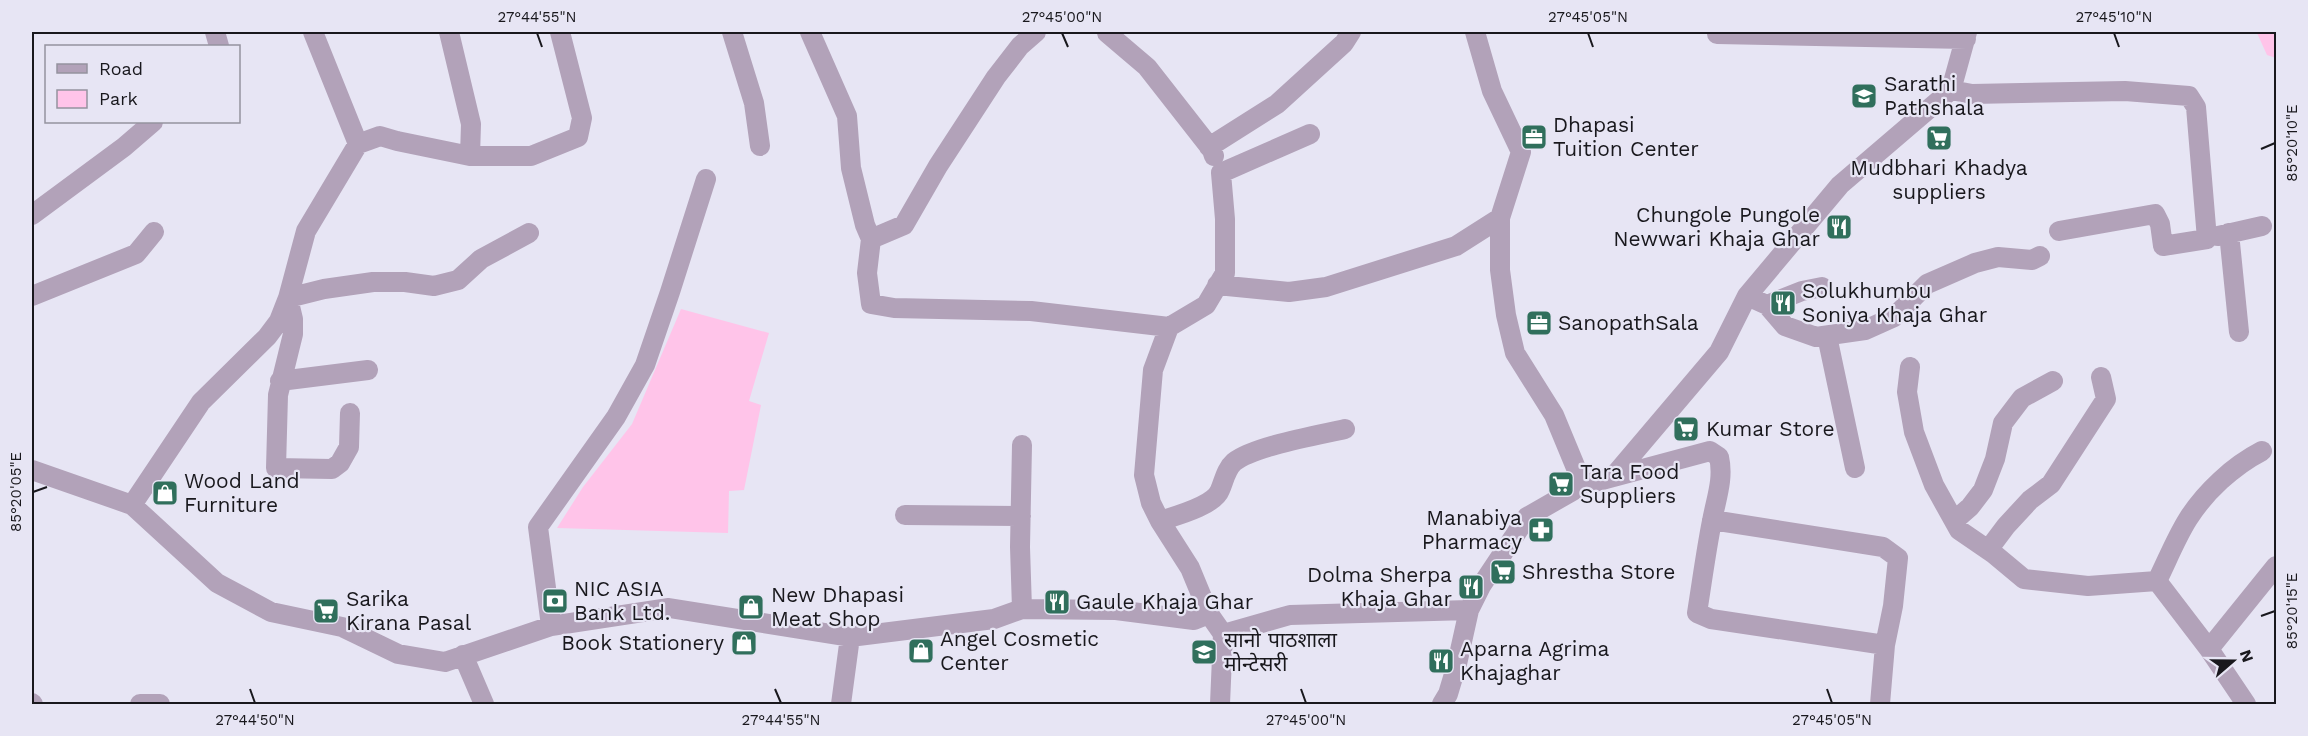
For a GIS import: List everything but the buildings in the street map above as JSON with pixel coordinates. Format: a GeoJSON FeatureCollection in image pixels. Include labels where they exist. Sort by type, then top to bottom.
{"type":"FeatureCollection","features":[{"type":"Feature","properties":{"kind":"street"},"geometry":{"type":"LineString","coordinates":[[313,32],[358,144]]}},
{"type":"Feature","properties":{"kind":"street"},"geometry":{"type":"LineString","coordinates":[[449,32],[471,124],[470,156]]}},
{"type":"Feature","properties":{"kind":"street"},"geometry":{"type":"LineString","coordinates":[[132,505],[201,402],[267,337],[279,321],[306,231],[358,144],[381,136],[470,156],[531,156],[578,137],[582,118],[560,32]]}},
{"type":"Feature","properties":{"kind":"street"},"geometry":{"type":"LineString","coordinates":[[732,32],[754,103],[760,146]]}},
{"type":"Feature","properties":{"kind":"street"},"geometry":{"type":"LineString","coordinates":[[810,32],[847,116],[851,168],[865,225],[871,238],[867,273],[871,304],[894,308],[1031,311],[1168,327],[1206,305],[1225,273],[1225,219],[1221,173],[1209,147],[1184,112],[1147,67],[1107,32]]}},
{"type":"Feature","properties":{"kind":"street"},"geometry":{"type":"LineString","coordinates":[[871,238],[904,225],[938,166],[996,77],[1020,46],[1036,32]]}},
{"type":"Feature","properties":{"kind":"street"},"geometry":{"type":"LineString","coordinates":[[1209,147],[1277,104],[1344,43],[1351,32]]}},
{"type":"Feature","properties":{"kind":"street"},"geometry":{"type":"LineString","coordinates":[[1475,32],[1492,91],[1521,152],[1500,218],[1500,270],[1506,315],[1515,353],[1554,415],[1583,484]]}},
{"type":"Feature","properties":{"kind":"street"},"geometry":{"type":"LineString","coordinates":[[1613,477],[1719,352],[1747,296],[1840,185],[1951,90],[1967,35],[1717,34],[1717,32]]}},
{"type":"Feature","properties":{"kind":"street"},"geometry":{"type":"LineString","coordinates":[[1951,90],[1972,94],[2125,91],[2189,96],[2196,107],[2207,239]]}},
{"type":"Feature","properties":{"kind":"street"},"geometry":{"type":"LineString","coordinates":[[32,215],[124,147],[152,123]]}},
{"type":"Feature","properties":{"kind":"street"},"geometry":{"type":"LineString","coordinates":[[1221,173],[1310,134]]}},
{"type":"Feature","properties":{"kind":"street"},"geometry":{"type":"LineString","coordinates":[[551,626],[538,527],[616,417],[645,365],[706,179]]}},
{"type":"Feature","properties":{"kind":"street"},"geometry":{"type":"LineString","coordinates":[[2059,231],[2155,214],[2160,224],[2163,246],[2207,239],[2262,226]]}},
{"type":"Feature","properties":{"kind":"street"},"geometry":{"type":"LineString","coordinates":[[1217,285],[1288,292],[1326,287],[1456,246],[1500,218]]}},
{"type":"Feature","properties":{"kind":"street"},"geometry":{"type":"LineString","coordinates":[[32,296],[136,254],[154,232]]}},
{"type":"Feature","properties":{"kind":"street"},"geometry":{"type":"LineString","coordinates":[[288,297],[373,282],[405,282],[434,286],[458,280],[481,259],[530,233]]}},
{"type":"Feature","properties":{"kind":"street"},"geometry":{"type":"LineString","coordinates":[[2229,234],[2239,332]]}},
{"type":"Feature","properties":{"kind":"street"},"geometry":{"type":"LineString","coordinates":[[1747,296],[1767,305],[1785,326],[1816,337],[1827,336],[1865,330],[1894,317],[1927,284],[1975,263],[1998,257],[2032,261],[2040,256]]}},
{"type":"Feature","properties":{"kind":"street"},"geometry":{"type":"LineString","coordinates":[[1767,305],[1802,291],[1822,287]]}},
{"type":"Feature","properties":{"kind":"street"},"geometry":{"type":"LineString","coordinates":[[288,297],[293,319],[293,334],[280,381],[276,468],[332,469],[340,463],[349,447],[350,413]]}},
{"type":"Feature","properties":{"kind":"street"},"geometry":{"type":"LineString","coordinates":[[1168,327],[1153,370],[1144,475],[1151,503],[1190,568],[1209,614],[1223,634],[1220,705]]}},
{"type":"Feature","properties":{"kind":"street"},"geometry":{"type":"LineString","coordinates":[[1827,336],[1855,468]]}},
{"type":"Feature","properties":{"kind":"street"},"geometry":{"type":"LineString","coordinates":[[1910,367],[1906,392],[1914,432],[1934,485],[1959,530],[2024,579],[2088,586],[2157,581]]}},
{"type":"Feature","properties":{"kind":"street"},"geometry":{"type":"LineString","coordinates":[[280,381],[368,370]]}},
{"type":"Feature","properties":{"kind":"street"},"geometry":{"type":"LineString","coordinates":[[1988,550],[2030,500],[2051,484],[2106,399],[2100,377]]}},
{"type":"Feature","properties":{"kind":"street"},"geometry":{"type":"LineString","coordinates":[[1954,521],[1970,507],[1983,490],[1995,459],[2003,423],[2022,398],[2053,381]]}},
{"type":"Feature","properties":{"kind":"street"},"geometry":{"type":"LineString","coordinates":[[1160,521],[1209,502],[1220,493],[1224,478],[1234,462],[1262,449],[1345,429]]}},
{"type":"Feature","properties":{"kind":"street"},"geometry":{"type":"LineString","coordinates":[[1022,445],[1022,609]]}},
{"type":"Feature","properties":{"kind":"street"},"geometry":{"type":"LineString","coordinates":[[1442,705],[1448,694],[1457,664],[1469,610],[1481,586],[1527,518],[1583,484],[1710,451],[1719,456],[1721,472],[1697,613],[1711,619],[1885,645]]}},
{"type":"Feature","properties":{"kind":"street"},"geometry":{"type":"LineString","coordinates":[[2157,581],[2188,519],[2212,488],[2249,458],[2262,451]]}},
{"type":"Feature","properties":{"kind":"street"},"geometry":{"type":"LineString","coordinates":[[32,470],[132,505],[217,583],[271,612],[342,627],[399,654],[445,662],[551,626],[669,608],[849,637],[994,620],[1022,609],[1116,610],[1194,620],[1209,614]]}},
{"type":"Feature","properties":{"kind":"street"},"geometry":{"type":"LineString","coordinates":[[905,515],[1021,516]]}},
{"type":"Feature","properties":{"kind":"street"},"geometry":{"type":"LineString","coordinates":[[1712,520],[1883,547],[1898,558],[1893,606],[1885,645],[1880,705]]}},
{"type":"Feature","properties":{"kind":"street"},"geometry":{"type":"LineString","coordinates":[[2209,649],[2277,566]]}},
{"type":"Feature","properties":{"kind":"street"},"geometry":{"type":"LineString","coordinates":[[2157,581],[2209,649],[2246,705]]}},
{"type":"Feature","properties":{"kind":"street"},"geometry":{"type":"LineString","coordinates":[[1223,634],[1290,615],[1469,610]]}},
{"type":"Feature","properties":{"kind":"street"},"geometry":{"type":"LineString","coordinates":[[841,705],[849,637]]}},
{"type":"Feature","properties":{"kind":"street"},"geometry":{"type":"LineString","coordinates":[[463,655],[484,705]]}},
{"type":"Feature","properties":{"kind":"street"},"geometry":{"type":"LineString","coordinates":[[140,705],[160,705]]}},
{"type":"Feature","properties":{"kind":"green space"},"geometry":{"type":"Polygon","coordinates":[[[2253,32],[2276,32],[2276,58],[2267,55],[2257,33],[2253,32]]]}},
{"type":"Feature","properties":{"kind":"green space"},"geometry":{"type":"Polygon","coordinates":[[[681,309],[769,333],[749,401],[761,405],[744,490],[729,491],[728,533],[557,528],[583,487],[632,424],[681,309]]]}},
{"type":"Feature","properties":{"kind":"place","name":"Sarathi Pathshala"},"geometry":{"type":"Point","coordinates":[1864,96]}},
{"type":"Feature","properties":{"kind":"place","name":"Dhapasi Tuition Center"},"geometry":{"type":"Point","coordinates":[1534,137]}},
{"type":"Feature","properties":{"kind":"place","name":"Mudbhari Khadya suppliers"},"geometry":{"type":"Point","coordinates":[1939,138]}},
{"type":"Feature","properties":{"kind":"place","name":"Chungole Pungole Newwari Khaja Ghar"},"geometry":{"type":"Point","coordinates":[1839,227]}},
{"type":"Feature","properties":{"kind":"place","name":"Solukhumbu Soniya Khaja Ghar"},"geometry":{"type":"Point","coordinates":[1783,303]}},
{"type":"Feature","properties":{"kind":"place","name":"SanopathSala"},"geometry":{"type":"Point","coordinates":[1539,323]}},
{"type":"Feature","properties":{"kind":"place","name":"Kumar Store"},"geometry":{"type":"Point","coordinates":[1686,429]}},
{"type":"Feature","properties":{"kind":"place","name":"Tara Food Suppliers"},"geometry":{"type":"Point","coordinates":[1561,484]}},
{"type":"Feature","properties":{"kind":"place","name":"Wood Land Furniture"},"geometry":{"type":"Point","coordinates":[165,493]}},
{"type":"Feature","properties":{"kind":"place","name":"Manabiya Pharmacy"},"geometry":{"type":"Point","coordinates":[1541,530]}},
{"type":"Feature","properties":{"kind":"place","name":"Shrestha Store"},"geometry":{"type":"Point","coordinates":[1503,572]}},
{"type":"Feature","properties":{"kind":"place","name":"Dolma Sherpa Khaja Ghar"},"geometry":{"type":"Point","coordinates":[1471,587]}},
{"type":"Feature","properties":{"kind":"place","name":"NIC ASIA Bank Ltd."},"geometry":{"type":"Point","coordinates":[555,601]}},
{"type":"Feature","properties":{"kind":"place","name":"Gaule Khaja Ghar"},"geometry":{"type":"Point","coordinates":[1057,602]}},
{"type":"Feature","properties":{"kind":"place","name":"New Dhapasi Meat Shop"},"geometry":{"type":"Point","coordinates":[751,607]}},
{"type":"Feature","properties":{"kind":"place","name":"Sarika Kirana Pasal"},"geometry":{"type":"Point","coordinates":[326,611]}},
{"type":"Feature","properties":{"kind":"place","name":"Book Stationery"},"geometry":{"type":"Point","coordinates":[744,643]}},
{"type":"Feature","properties":{"kind":"place","name":"Angel Cosmetic Center"},"geometry":{"type":"Point","coordinates":[921,651]}},
{"type":"Feature","properties":{"kind":"place","name":"सानो पाठशाला मोन्टेसरी"},"geometry":{"type":"Point","coordinates":[1204,652]}},
{"type":"Feature","properties":{"kind":"place","name":"Aparna Agrima Khajaghar"},"geometry":{"type":"Point","coordinates":[1441,661]}}]}
